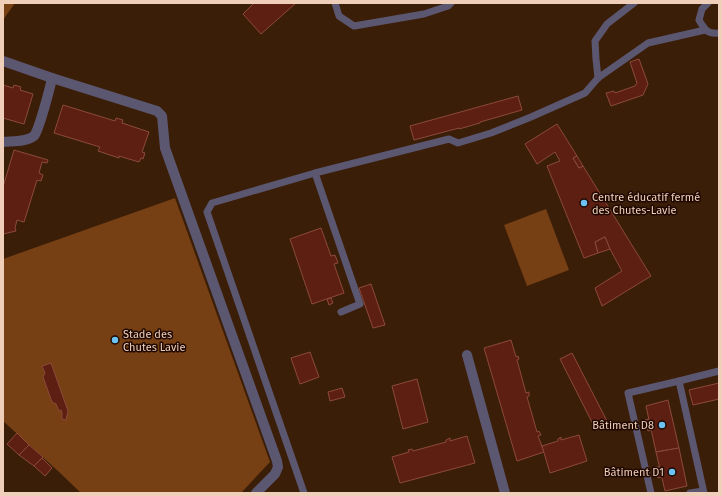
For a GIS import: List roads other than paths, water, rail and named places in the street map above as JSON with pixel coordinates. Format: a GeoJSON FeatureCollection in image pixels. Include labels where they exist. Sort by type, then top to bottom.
{"type":"FeatureCollection","features":[{"type":"Feature","properties":{"kind":"street"},"geometry":{"type":"LineString","coordinates":[[3,61],[157,111],[162,116],[165,148],[277,461],[278,467],[275,474],[256,493]]}},
{"type":"Feature","properties":{"kind":"street"},"geometry":{"type":"LineString","coordinates":[[3,142],[24,141],[34,135],[52,78]]}},
{"type":"Feature","properties":{"kind":"street"},"geometry":{"type":"LineString","coordinates":[[467,355],[504,493]]}},
{"type":"Feature","properties":{"kind":"lane"},"geometry":{"type":"LineString","coordinates":[[335,3],[339,16],[354,26],[424,14],[448,6],[451,3]]}},
{"type":"Feature","properties":{"kind":"lane"},"geometry":{"type":"LineString","coordinates":[[598,78],[595,41],[607,24],[634,3]]}},
{"type":"Feature","properties":{"kind":"lane"},"geometry":{"type":"LineString","coordinates":[[704,30],[698,20],[702,9],[708,3]]}},
{"type":"Feature","properties":{"kind":"lane"},"geometry":{"type":"LineString","coordinates":[[304,493],[207,212],[212,203],[315,173],[448,139],[458,143],[491,133],[585,93],[598,78],[648,43],[704,30],[712,33],[719,33]]}},
{"type":"Feature","properties":{"kind":"lane"},"geometry":{"type":"LineString","coordinates":[[315,173],[360,304],[341,312]]}},
{"type":"Feature","properties":{"kind":"lane"},"geometry":{"type":"LineString","coordinates":[[651,493],[628,393],[719,371]]}},
{"type":"Feature","properties":{"kind":"lane"},"geometry":{"type":"LineString","coordinates":[[679,381],[703,492],[690,493]]}},
{"type":"Feature","properties":{"kind":"place","name":"Centre éducatif fermé des Chutes-Lavie"},"geometry":{"type":"Point","coordinates":[584,203]}},
{"type":"Feature","properties":{"kind":"place","name":"Stade des Chutes Lavie"},"geometry":{"type":"Point","coordinates":[115,340]}},
{"type":"Feature","properties":{"kind":"place","name":"Bâtiment D8"},"geometry":{"type":"Point","coordinates":[662,425]}},
{"type":"Feature","properties":{"kind":"place","name":"Bâtiment D1"},"geometry":{"type":"Point","coordinates":[672,472]}}]}
